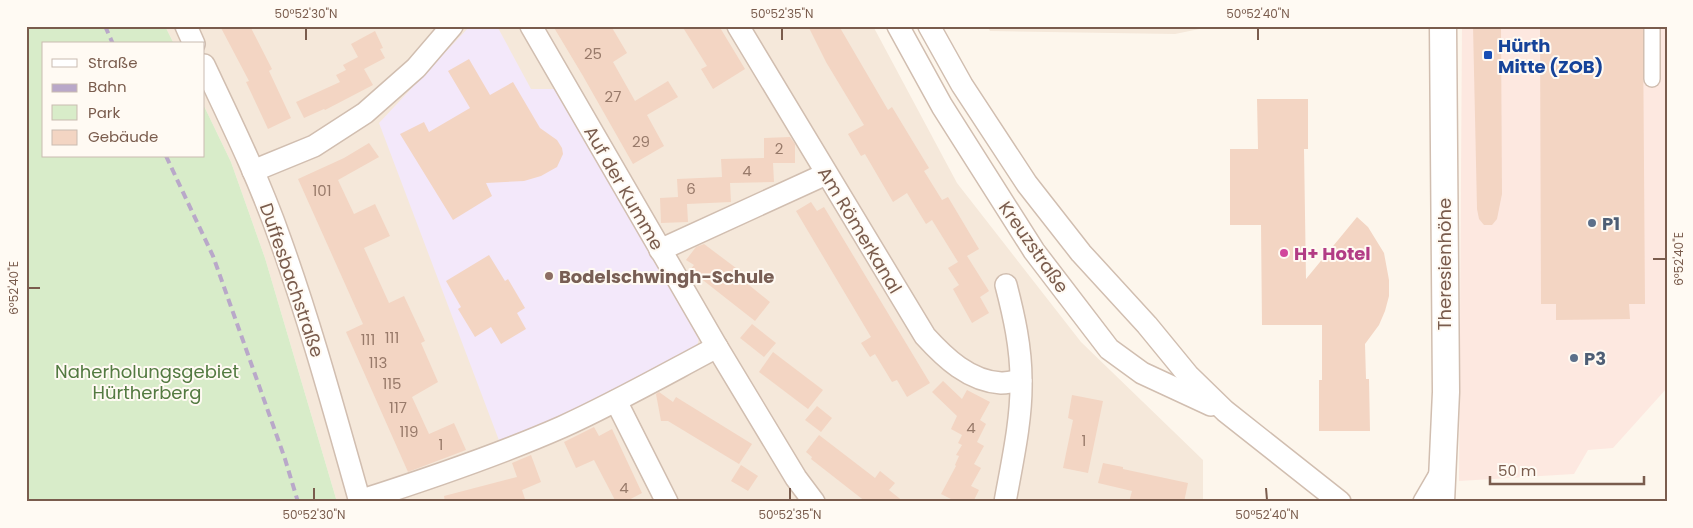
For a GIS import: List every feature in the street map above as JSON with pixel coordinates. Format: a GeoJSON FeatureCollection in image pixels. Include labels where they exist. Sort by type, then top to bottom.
{"type":"FeatureCollection","features":[{"type":"Feature","properties":{"kind":"street"},"geometry":{"type":"LineString","coordinates":[[186,26],[193,42]]}},
{"type":"Feature","properties":{"kind":"street"},"geometry":{"type":"LineString","coordinates":[[253,171],[314,146],[365,113],[416,68],[452,26]]}},
{"type":"Feature","properties":{"kind":"street","name":"Auf der Kumme"},"geometry":{"type":"LineString","coordinates":[[531,26],[717,347],[796,478],[814,502]]}},
{"type":"Feature","properties":{"kind":"street","name":"Am Römerkanal"},"geometry":{"type":"LineString","coordinates":[[738,26],[925,336],[948,361],[974,376],[1001,383],[1021,380]]}},
{"type":"Feature","properties":{"kind":"street","name":"Kreuzstraße"},"geometry":{"type":"LineString","coordinates":[[898,26],[942,106],[1034,251],[1109,349],[1142,373],[1225,411]]}},
{"type":"Feature","properties":{"kind":"street","name":"Kreuzstraße"},"geometry":{"type":"LineString","coordinates":[[929,26],[962,85],[1027,184],[1081,253],[1147,325],[1188,375],[1225,411],[1340,502]]}},
{"type":"Feature","properties":{"kind":"street","name":"Theresienhöhe"},"geometry":{"type":"LineString","coordinates":[[1441,502],[1446,392],[1443,26]]}},
{"type":"Feature","properties":{"kind":"street"},"geometry":{"type":"LineString","coordinates":[[1652,26],[1652,79]]}},
{"type":"Feature","properties":{"kind":"street","name":"Duffesbachstraße"},"geometry":{"type":"LineString","coordinates":[[205,67],[253,171],[280,238],[319,357],[359,501]]}},
{"type":"Feature","properties":{"kind":"street"},"geometry":{"type":"LineString","coordinates":[[660,250],[826,174]]}},
{"type":"Feature","properties":{"kind":"street"},"geometry":{"type":"LineString","coordinates":[[1005,502],[1017,434],[1021,380],[1016,322],[1006,285]]}},
{"type":"Feature","properties":{"kind":"street"},"geometry":{"type":"LineString","coordinates":[[359,501],[440,475],[562,427],[616,401],[717,347]]}},
{"type":"Feature","properties":{"kind":"street"},"geometry":{"type":"LineString","coordinates":[[616,401],[667,502]]}},
{"type":"Feature","properties":{"kind":"street"},"geometry":{"type":"LineString","coordinates":[[1424,502],[1443,469]]}},
{"type":"Feature","properties":{"kind":"shaded area"},"geometry":{"type":"Polygon","coordinates":[[[165,26],[873,26],[957,183],[1081,342],[1203,460],[1203,502],[337,502],[265,258],[231,162],[205,108],[205,42],[173,42],[165,26]]]}},
{"type":"Feature","properties":{"kind":"shaded area","name":"Bodelschwingh-Schule"},"geometry":{"type":"Polygon","coordinates":[[[470,26],[497,26],[531,89],[554,89],[699,338],[696,350],[602,399],[500,443],[379,123],[470,26]]]}},
{"type":"Feature","properties":{"kind":"shaded area"},"geometry":{"type":"Polygon","coordinates":[[[987,26],[1214,26],[1175,34],[990,31],[987,26]]]}},
{"type":"Feature","properties":{"kind":"shaded area"},"geometry":{"type":"Polygon","coordinates":[[[1462,26],[1667,26],[1667,388],[1613,448],[1588,450],[1574,474],[1459,481],[1462,26]]]}},
{"type":"Feature","properties":{"kind":"green space","name":"Naherholungsgebiet Hürtherberg"},"geometry":{"type":"Polygon","coordinates":[[[26,26],[165,26],[173,42],[42,42],[42,158],[205,158],[205,108],[231,162],[265,258],[337,502],[26,502],[26,26]]]}},
{"type":"Feature","properties":{"kind":"building"},"geometry":{"type":"Polygon","coordinates":[[[220,26],[250,26],[272,69],[269,71],[291,118],[268,129],[246,82],[249,81],[220,26]]]}},
{"type":"Feature","properties":{"kind":"building"},"geometry":{"type":"Polygon","coordinates":[[[553,26],[611,26],[627,53],[613,62],[635,101],[668,81],[678,97],[647,115],[664,146],[633,164],[553,26]]]}},
{"type":"Feature","properties":{"kind":"building"},"geometry":{"type":"Polygon","coordinates":[[[682,26],[719,26],[745,69],[713,89],[701,69],[707,66],[682,26]]]}},
{"type":"Feature","properties":{"kind":"building"},"geometry":{"type":"Polygon","coordinates":[[[808,26],[839,26],[888,110],[892,107],[929,168],[924,171],[942,200],[948,197],[979,249],[967,256],[989,291],[980,297],[989,313],[972,323],[953,289],[959,285],[948,268],[958,262],[932,220],[926,224],[907,193],[893,202],[865,154],[861,156],[848,134],[864,125],[826,62],[808,26]]]}},
{"type":"Feature","properties":{"kind":"building"},"geometry":{"type":"Polygon","coordinates":[[[1473,26],[1501,26],[1502,194],[1497,219],[1492,225],[1484,225],[1479,219],[1477,209],[1473,26]]]}},
{"type":"Feature","properties":{"kind":"building","name":"P1"},"geometry":{"type":"Polygon","coordinates":[[[1540,26],[1643,26],[1645,304],[1629,304],[1630,319],[1556,320],[1556,304],[1541,304],[1540,26]]]}},
{"type":"Feature","properties":{"kind":"building"},"geometry":{"type":"Polygon","coordinates":[[[375,31],[383,48],[380,49],[385,58],[364,69],[373,85],[325,110],[304,118],[296,102],[340,82],[336,75],[346,70],[343,65],[358,57],[351,44],[375,31]]]}},
{"type":"Feature","properties":{"kind":"building"},"geometry":{"type":"Polygon","coordinates":[[[469,59],[490,95],[513,82],[540,128],[557,140],[563,154],[557,167],[541,176],[524,181],[486,183],[492,196],[453,220],[400,134],[424,122],[429,132],[470,108],[448,71],[469,59]]]}},
{"type":"Feature","properties":{"kind":"building","name":"H+ Hotel"},"geometry":{"type":"Polygon","coordinates":[[[1257,99],[1308,99],[1308,149],[1304,149],[1306,279],[1357,217],[1368,227],[1384,253],[1389,280],[1389,296],[1379,325],[1365,344],[1366,379],[1369,379],[1370,431],[1319,431],[1319,380],[1322,380],[1322,325],[1262,325],[1261,225],[1230,225],[1230,149],[1258,149],[1257,99]]]}},
{"type":"Feature","properties":{"kind":"building"},"geometry":{"type":"Polygon","coordinates":[[[790,137],[795,144],[795,163],[773,163],[774,182],[730,183],[731,202],[687,204],[688,222],[661,223],[660,198],[678,197],[677,179],[722,177],[721,159],[764,158],[764,138],[790,137]]]}},
{"type":"Feature","properties":{"kind":"building"},"geometry":{"type":"Polygon","coordinates":[[[369,143],[379,157],[338,180],[354,214],[375,204],[390,236],[364,248],[389,303],[404,296],[425,341],[421,343],[438,382],[412,397],[429,434],[454,423],[466,450],[408,472],[346,332],[363,324],[298,179],[344,158],[369,143]]]}},
{"type":"Feature","properties":{"kind":"building"},"geometry":{"type":"Polygon","coordinates":[[[811,202],[817,211],[824,207],[930,383],[907,397],[897,380],[892,382],[875,354],[870,357],[861,343],[871,337],[796,211],[811,202]]]}},
{"type":"Feature","properties":{"kind":"building"},"geometry":{"type":"Polygon","coordinates":[[[704,244],[736,268],[733,272],[770,302],[755,321],[690,270],[694,265],[686,260],[696,247],[704,244]]]}},
{"type":"Feature","properties":{"kind":"building"},"geometry":{"type":"Polygon","coordinates":[[[489,255],[505,281],[508,279],[525,308],[517,313],[526,329],[501,344],[491,327],[475,337],[458,309],[461,307],[446,281],[489,255]]]}},
{"type":"Feature","properties":{"kind":"building"},"geometry":{"type":"Polygon","coordinates":[[[752,324],[776,343],[764,357],[740,338],[752,324]]]}},
{"type":"Feature","properties":{"kind":"building"},"geometry":{"type":"Polygon","coordinates":[[[773,352],[823,390],[808,409],[759,372],[773,352]]]}},
{"type":"Feature","properties":{"kind":"building"},"geometry":{"type":"Polygon","coordinates":[[[943,381],[962,399],[967,390],[990,402],[980,420],[986,424],[977,442],[984,446],[974,464],[981,468],[971,486],[979,490],[973,502],[957,502],[941,494],[956,466],[959,456],[956,455],[962,445],[958,443],[962,435],[951,429],[957,416],[932,392],[943,381]]]}},
{"type":"Feature","properties":{"kind":"building"},"geometry":{"type":"Polygon","coordinates":[[[659,392],[673,402],[676,397],[752,444],[739,464],[668,421],[661,421],[656,394],[659,392]]]}},
{"type":"Feature","properties":{"kind":"building"},"geometry":{"type":"Polygon","coordinates":[[[1072,395],[1103,401],[1088,473],[1063,468],[1073,420],[1068,418],[1072,395]]]}},
{"type":"Feature","properties":{"kind":"building"},"geometry":{"type":"Polygon","coordinates":[[[817,406],[832,418],[821,432],[805,420],[817,406]]]}},
{"type":"Feature","properties":{"kind":"building"},"geometry":{"type":"Polygon","coordinates":[[[594,427],[599,436],[612,429],[642,493],[625,502],[616,502],[594,460],[576,468],[564,442],[594,427]]]}},
{"type":"Feature","properties":{"kind":"building"},"geometry":{"type":"Polygon","coordinates":[[[819,435],[875,478],[880,471],[895,483],[889,490],[904,502],[866,502],[811,459],[812,457],[806,452],[819,435]]]}},
{"type":"Feature","properties":{"kind":"building"},"geometry":{"type":"Polygon","coordinates":[[[531,455],[541,482],[522,490],[526,502],[445,502],[444,496],[517,477],[512,463],[531,455]]]}},
{"type":"Feature","properties":{"kind":"building"},"geometry":{"type":"Polygon","coordinates":[[[1103,463],[1188,483],[1184,502],[1129,502],[1132,491],[1098,483],[1103,463]]]}},
{"type":"Feature","properties":{"kind":"building"},"geometry":{"type":"Polygon","coordinates":[[[741,465],[758,476],[748,491],[731,481],[741,465]]]}},
{"type":"Feature","properties":{"kind":"railway"},"geometry":{"type":"LineString","coordinates":[[105,26],[112,42]]}},
{"type":"Feature","properties":{"kind":"railway"},"geometry":{"type":"LineString","coordinates":[[167,158],[213,256],[285,459],[298,502]]}},
{"type":"Feature","properties":{"kind":"place","name":"Hürth Mitte (ZOB)"},"geometry":{"type":"Point","coordinates":[1488,55]}},
{"type":"Feature","properties":{"kind":"place","name":"P1"},"geometry":{"type":"Point","coordinates":[1592,223]}},
{"type":"Feature","properties":{"kind":"place","name":"H+ Hotel"},"geometry":{"type":"Point","coordinates":[1284,253]}},
{"type":"Feature","properties":{"kind":"place","name":"Bodelschwingh-Schule"},"geometry":{"type":"Point","coordinates":[549,276]}},
{"type":"Feature","properties":{"kind":"place","name":"P3"},"geometry":{"type":"Point","coordinates":[1574,358]}}]}
